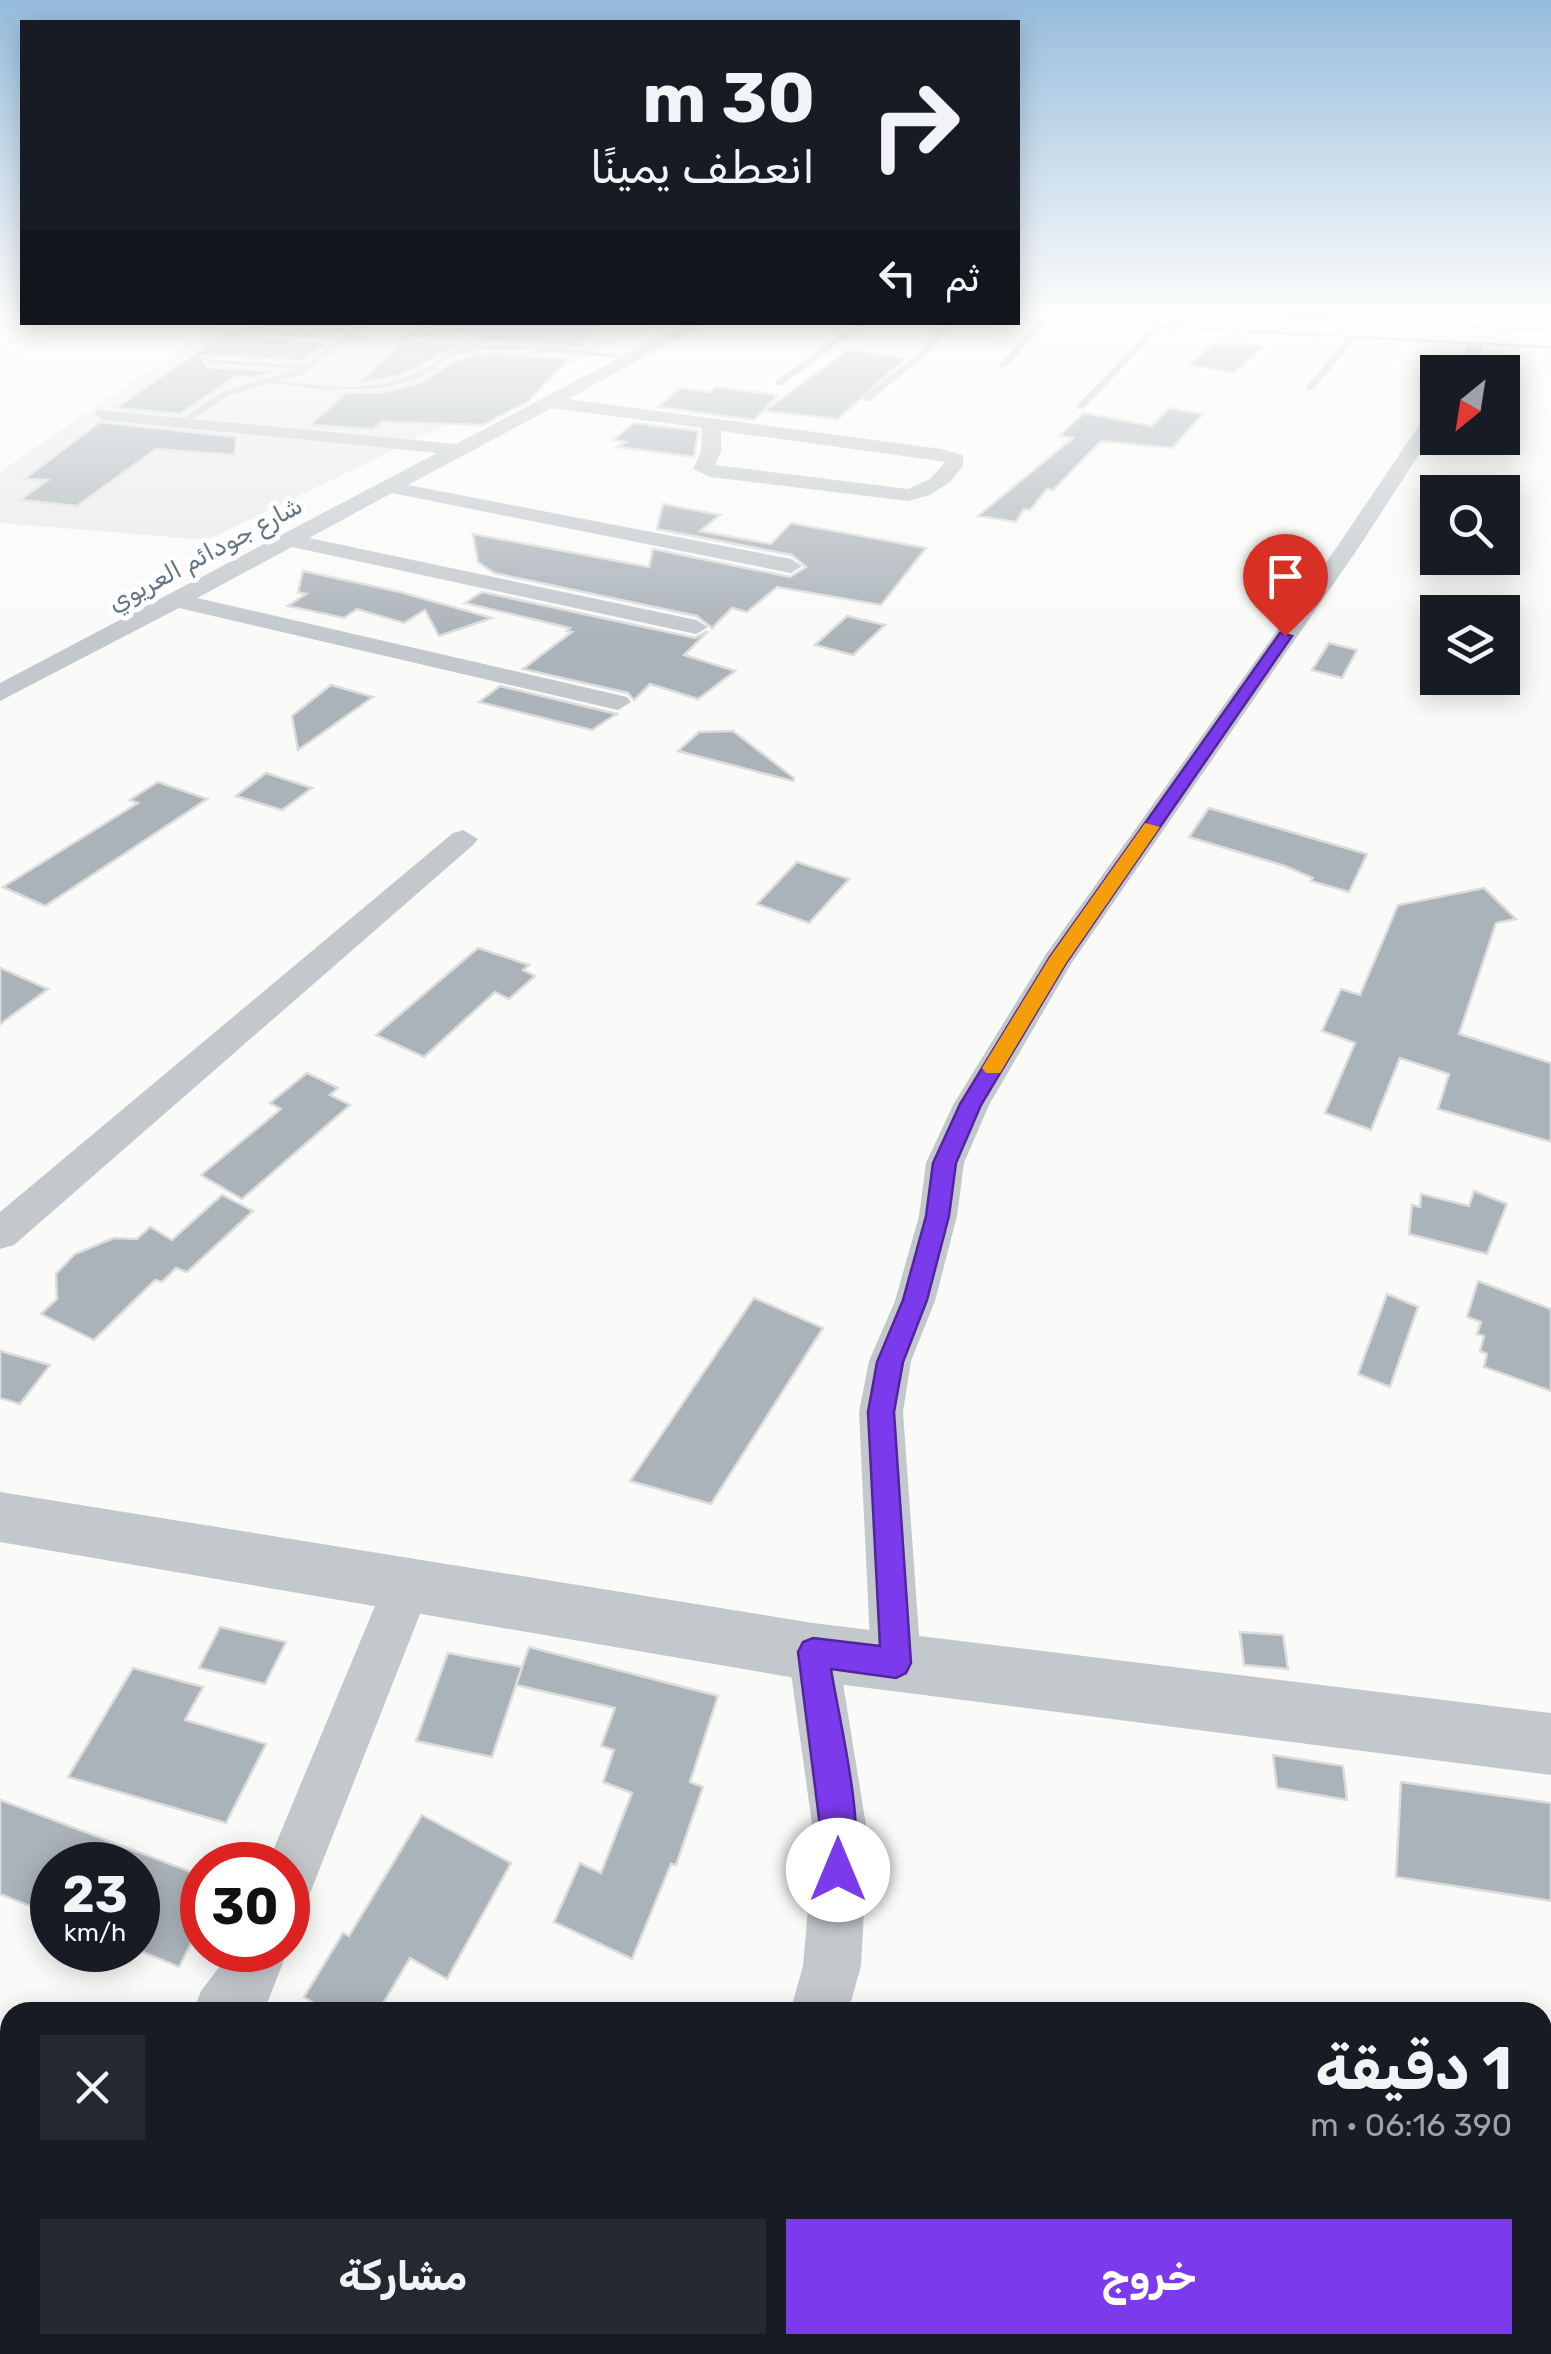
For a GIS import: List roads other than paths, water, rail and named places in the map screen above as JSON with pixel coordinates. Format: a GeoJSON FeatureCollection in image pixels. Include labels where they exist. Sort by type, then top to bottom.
{"type":"FeatureCollection","features":[{"type":"Feature","properties":{"kind":"street"},"geometry":{"type":"LineString","coordinates":[[172,421],[461,450]]}},
{"type":"Feature","properties":{"kind":"street","name":"شارع جودائم العريوي"},"geometry":{"type":"LineString","coordinates":[[0,693],[515,421]]}},
{"type":"Feature","properties":{"kind":"street"},"geometry":{"type":"LineString","coordinates":[[689,421],[941,455],[956,459],[925,492],[908,495],[711,471],[704,468],[710,452],[712,424]]}},
{"type":"Feature","properties":{"kind":"street"},"geometry":{"type":"LineString","coordinates":[[896,1663],[881,1412],[890,1362],[915,1300],[938,1216],[945,1163],[971,1104],[1057,961],[1348,547],[1420,437]]}},
{"type":"Feature","properties":{"kind":"street"},"geometry":{"type":"LineString","coordinates":[[390,487],[791,566]]}},
{"type":"Feature","properties":{"kind":"street"},"geometry":{"type":"LineString","coordinates":[[289,540],[696,626]]}},
{"type":"Feature","properties":{"kind":"street"},"geometry":{"type":"LineString","coordinates":[[176,600],[618,702]]}},
{"type":"Feature","properties":{"kind":"street"},"geometry":{"type":"LineString","coordinates":[[0,1234],[462,839]]}},
{"type":"Feature","properties":{"kind":"street"},"geometry":{"type":"LineString","coordinates":[[0,1517],[813,1652],[1551,1744]]}},
{"type":"Feature","properties":{"kind":"street"},"geometry":{"type":"LineString","coordinates":[[304,1842],[408,1586]]}},
{"type":"Feature","properties":{"kind":"street"},"geometry":{"type":"LineString","coordinates":[[813,1652],[841,1838],[832,1966],[822,2002]]}},
{"type":"Feature","properties":{"kind":"street"},"geometry":{"type":"LineString","coordinates":[[230,2002],[251,1972]]}}]}
